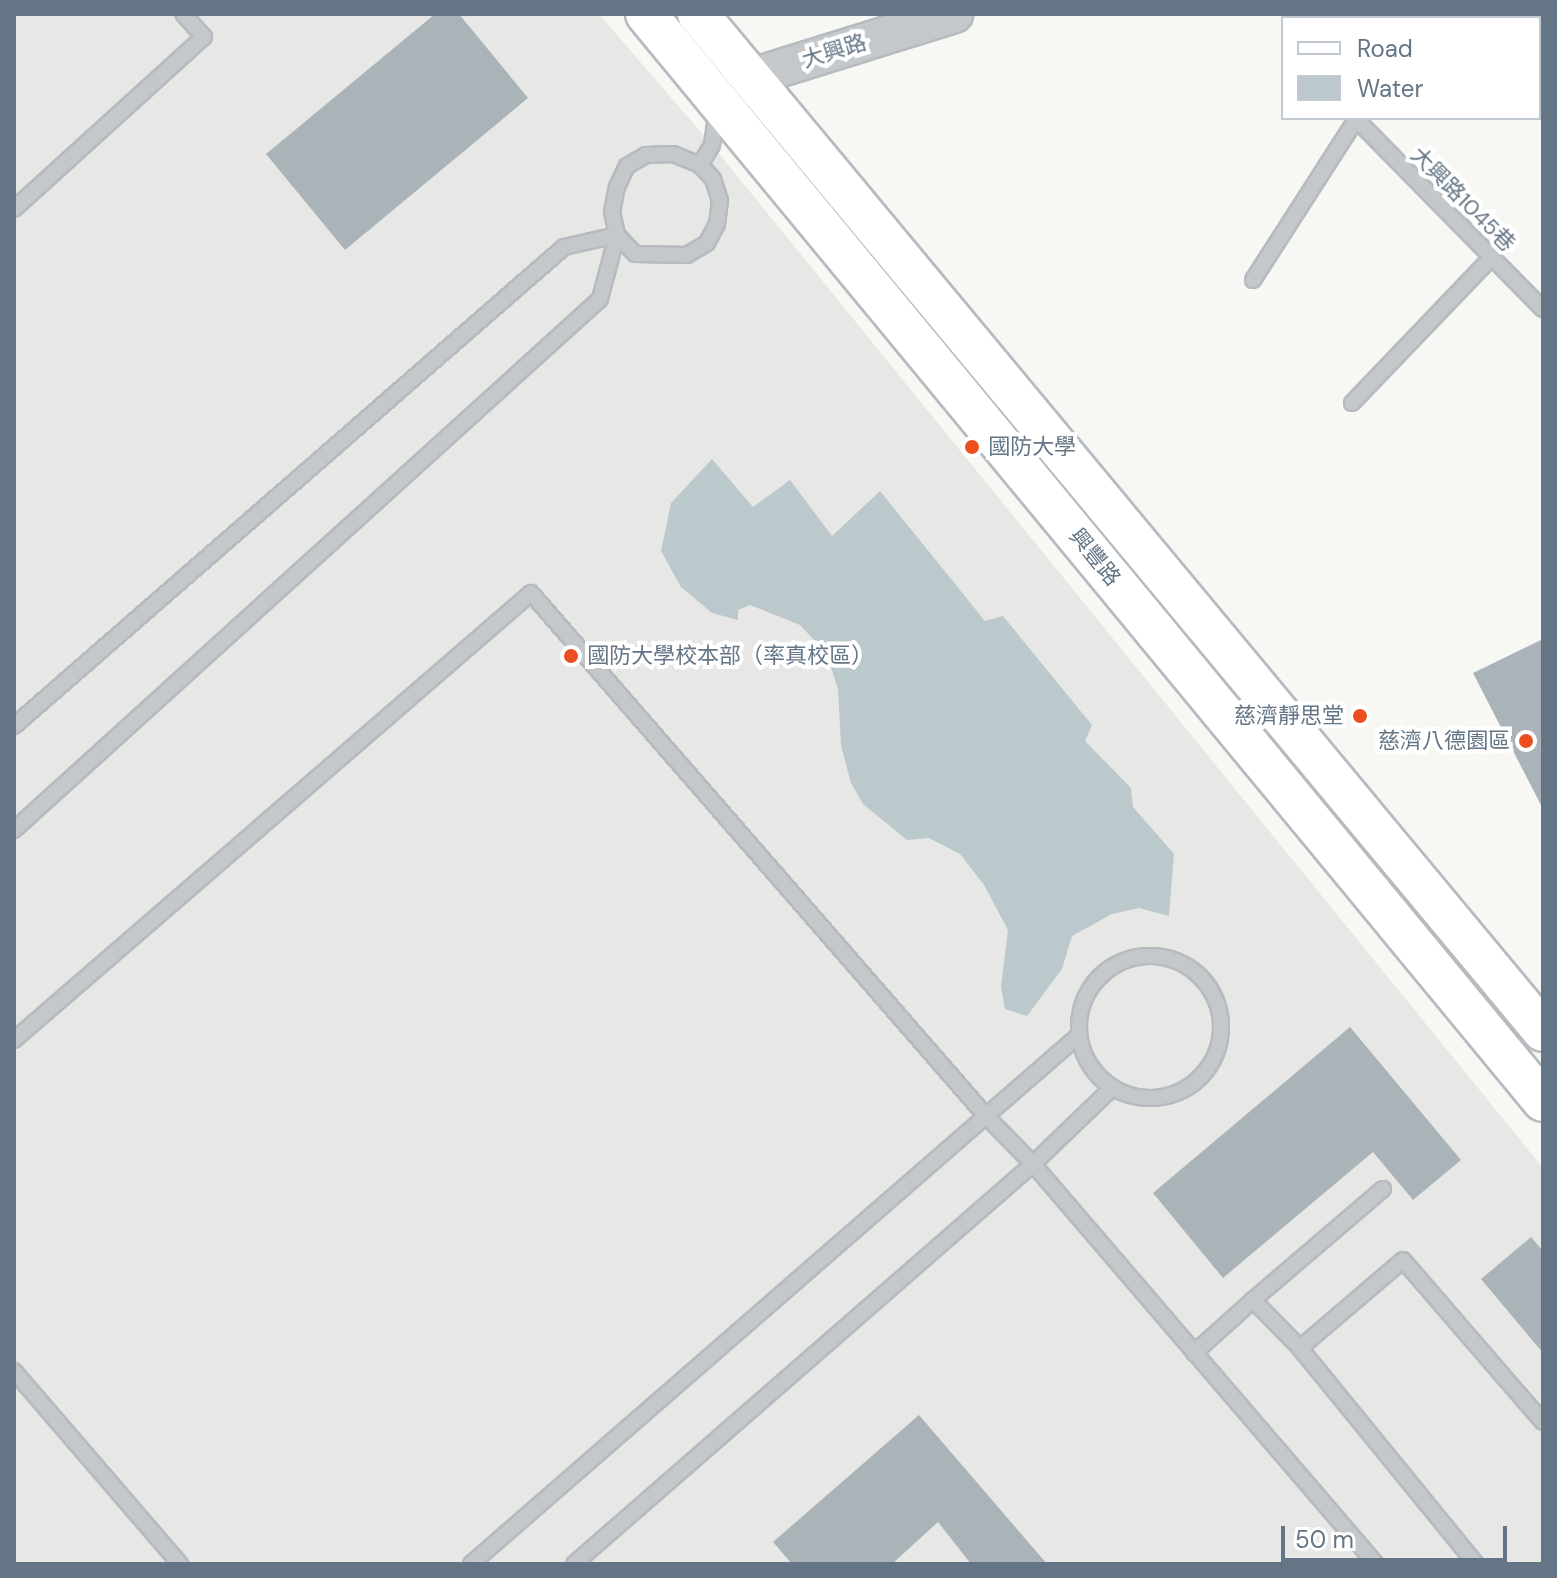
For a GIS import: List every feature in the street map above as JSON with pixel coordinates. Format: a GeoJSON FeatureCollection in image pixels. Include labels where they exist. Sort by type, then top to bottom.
{"type":"FeatureCollection","features":[{"type":"Feature","properties":{"kind":"main road","name":"興豐路"},"geometry":{"type":"LineString","coordinates":[[646,14],[1543,1101]]}},
{"type":"Feature","properties":{"kind":"main road","name":"興豐路"},"geometry":{"type":"LineString","coordinates":[[698,14],[1543,1031]]}},
{"type":"Feature","properties":{"kind":"main road"},"geometry":{"type":"LineString","coordinates":[[1379,902],[1410,871]]}},
{"type":"Feature","properties":{"kind":"street","name":"大興路"},"geometry":{"type":"LineString","coordinates":[[719,99],[752,77],[954,14]]}},
{"type":"Feature","properties":{"kind":"lane"},"geometry":{"type":"LineString","coordinates":[[14,209],[204,37],[183,14]]}},
{"type":"Feature","properties":{"kind":"lane"},"geometry":{"type":"LineString","coordinates":[[700,165],[712,145],[719,99]]}},
{"type":"Feature","properties":{"kind":"lane"},"geometry":{"type":"LineString","coordinates":[[1253,280],[1354,120]]}},
{"type":"Feature","properties":{"kind":"lane","name":"大興路1045巷"},"geometry":{"type":"LineString","coordinates":[[1356,120],[1543,309]]}},
{"type":"Feature","properties":{"kind":"lane"},"geometry":{"type":"LineString","coordinates":[[14,830],[600,299],[617,235],[612,212],[627,166],[646,155],[673,154],[700,165],[713,179],[720,200],[717,224],[707,243],[687,255],[635,254],[617,235]]}},
{"type":"Feature","properties":{"kind":"lane"},"geometry":{"type":"LineString","coordinates":[[14,726],[564,247],[617,235]]}},
{"type":"Feature","properties":{"kind":"lane"},"geometry":{"type":"LineString","coordinates":[[1352,403],[1491,258]]}},
{"type":"Feature","properties":{"kind":"lane"},"geometry":{"type":"LineString","coordinates":[[14,1040],[531,593],[986,1116],[1033,1164],[1376,1564]]}},
{"type":"Feature","properties":{"kind":"lane"},"geometry":{"type":"LineString","coordinates":[[1157,955],[1188,965],[1210,988],[1221,1019],[1218,1051],[1201,1079],[1174,1096],[1142,1099],[1111,1089],[1089,1066],[1078,1036],[1081,1004],[1098,976],[1125,959],[1157,955]]}},
{"type":"Feature","properties":{"kind":"lane"},"geometry":{"type":"LineString","coordinates":[[471,1564],[1078,1036]]}},
{"type":"Feature","properties":{"kind":"lane"},"geometry":{"type":"LineString","coordinates":[[574,1564],[1033,1164],[1111,1089]]}},
{"type":"Feature","properties":{"kind":"lane"},"geometry":{"type":"LineString","coordinates":[[1194,1353],[1383,1189]]}},
{"type":"Feature","properties":{"kind":"lane"},"geometry":{"type":"LineString","coordinates":[[1300,1348],[1403,1260],[1543,1422]]}},
{"type":"Feature","properties":{"kind":"lane"},"geometry":{"type":"LineString","coordinates":[[1253,1300],[1300,1348],[1476,1564]]}},
{"type":"Feature","properties":{"kind":"lane"},"geometry":{"type":"LineString","coordinates":[[14,1371],[180,1564]]}},
{"type":"Feature","properties":{"kind":"shaded area","name":"國防大學校本部（率真校區）"},"geometry":{"type":"Polygon","coordinates":[[[14,14],[599,14],[712,145],[1543,1168],[1543,1564],[14,1564],[14,14]]]}},
{"type":"Feature","properties":{"kind":"water"},"geometry":{"type":"Polygon","coordinates":[[[712,459],[753,507],[790,480],[832,536],[880,491],[985,621],[1003,616],[1092,725],[1085,741],[1131,788],[1133,807],[1174,854],[1169,916],[1139,908],[1112,914],[1072,936],[1062,969],[1027,1016],[1005,1009],[1001,987],[1008,930],[984,885],[960,854],[929,838],[907,840],[863,804],[851,783],[841,746],[838,689],[829,661],[816,642],[800,625],[750,605],[738,610],[738,620],[712,613],[681,587],[661,551],[671,503],[712,459]]]}},
{"type":"Feature","properties":{"kind":"building"},"geometry":{"type":"Polygon","coordinates":[[[435,14],[459,14],[528,98],[345,250],[266,154],[435,14]]]}},
{"type":"Feature","properties":{"kind":"building","name":"慈濟八德園區"},"geometry":{"type":"Polygon","coordinates":[[[1543,639],[1543,809],[1473,673],[1543,639]]]}},
{"type":"Feature","properties":{"kind":"building"},"geometry":{"type":"Polygon","coordinates":[[[1350,1027],[1461,1160],[1413,1200],[1373,1152],[1223,1278],[1153,1193],[1350,1027]]]}},
{"type":"Feature","properties":{"kind":"building"},"geometry":{"type":"Polygon","coordinates":[[[1531,1237],[1543,1251],[1543,1353],[1481,1279],[1531,1237]]]}},
{"type":"Feature","properties":{"kind":"building"},"geometry":{"type":"Polygon","coordinates":[[[919,1415],[1047,1564],[971,1564],[938,1522],[892,1564],[792,1564],[773,1542],[919,1415]]]}},
{"type":"Feature","properties":{"kind":"place","name":"國防大學"},"geometry":{"type":"Point","coordinates":[972,447]}},
{"type":"Feature","properties":{"kind":"place","name":"國防大學校本部（率真校區）"},"geometry":{"type":"Point","coordinates":[571,656]}},
{"type":"Feature","properties":{"kind":"place","name":"慈濟靜思堂"},"geometry":{"type":"Point","coordinates":[1360,716]}},
{"type":"Feature","properties":{"kind":"place","name":"慈濟八德園區"},"geometry":{"type":"Point","coordinates":[1526,741]}}]}
